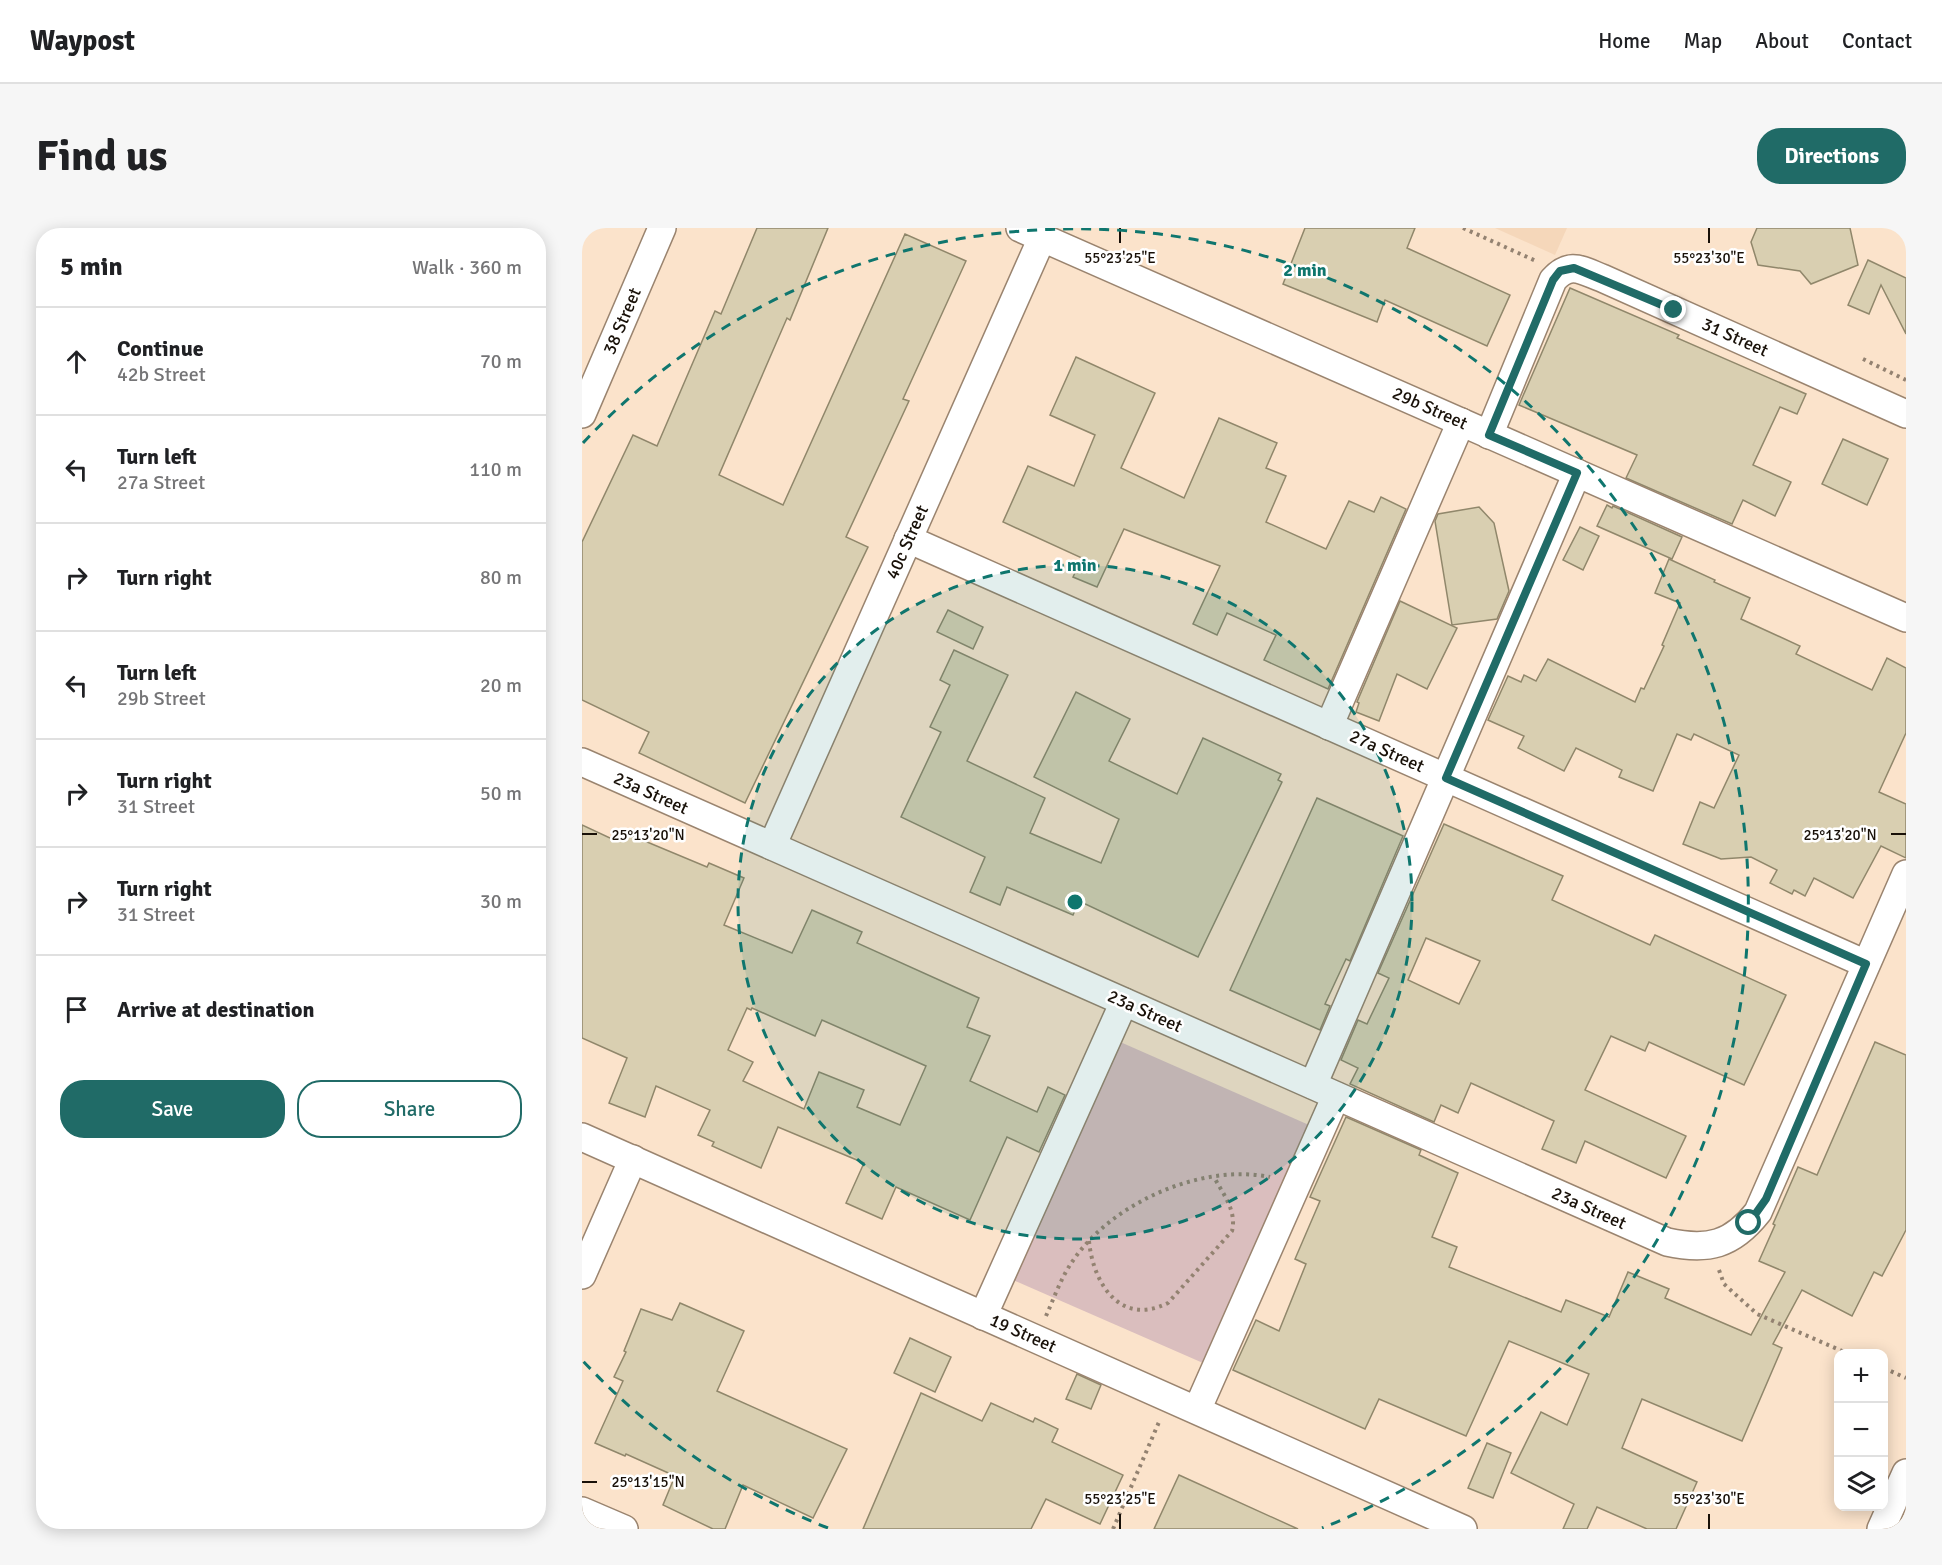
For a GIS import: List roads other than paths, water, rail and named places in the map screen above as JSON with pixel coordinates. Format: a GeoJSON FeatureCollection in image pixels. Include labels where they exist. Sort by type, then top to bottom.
{"type":"FeatureCollection","features":[{"type":"Feature","properties":{"kind":"street","name":"38 Street"},"geometry":{"type":"LineString","coordinates":[[582,414],[662,228]]}},
{"type":"Feature","properties":{"kind":"street","name":"29b Street"},"geometry":{"type":"LineString","coordinates":[[1031,233],[1906,618]]}},
{"type":"Feature","properties":{"kind":"street","name":"40c Street"},"geometry":{"type":"LineString","coordinates":[[772,846],[908,539],[1031,233]]}},
{"type":"Feature","properties":{"kind":"street","name":"31 Street"},"geometry":{"type":"LineString","coordinates":[[1489,435],[1553,280],[1560,271],[1574,268],[1602,278],[1906,414]]}},
{"type":"Feature","properties":{"kind":"street"},"geometry":{"type":"LineString","coordinates":[[1329,726],[1461,422]]}},
{"type":"Feature","properties":{"kind":"street"},"geometry":{"type":"LineString","coordinates":[[1197,1410],[1297,1184],[1324,1090],[1446,778],[1577,473]]}},
{"type":"Feature","properties":{"kind":"street","name":"27a Street"},"geometry":{"type":"LineString","coordinates":[[908,539],[1866,964]]}},
{"type":"Feature","properties":{"kind":"street","name":"23a Street"},"geometry":{"type":"LineString","coordinates":[[582,762],[1667,1242],[1696,1247],[1711,1246],[1738,1233],[1749,1223],[1766,1199],[1866,964]]}},
{"type":"Feature","properties":{"kind":"street"},"geometry":{"type":"LineString","coordinates":[[1866,964],[1906,874]]}},
{"type":"Feature","properties":{"kind":"street"},"geometry":{"type":"LineString","coordinates":[[983,1316],[1124,1002]]}},
{"type":"Feature","properties":{"kind":"street","name":"19 Street"},"geometry":{"type":"LineString","coordinates":[[582,1137],[1463,1529]]}},
{"type":"Feature","properties":{"kind":"street"},"geometry":{"type":"LineString","coordinates":[[582,1275],[633,1160]]}},
{"type":"Feature","properties":{"kind":"street"},"geometry":{"type":"LineString","coordinates":[[1891,1525],[1906,1473]]}},
{"type":"Feature","properties":{"kind":"street"},"geometry":{"type":"LineString","coordinates":[[582,1510],[624,1529]]}}]}
